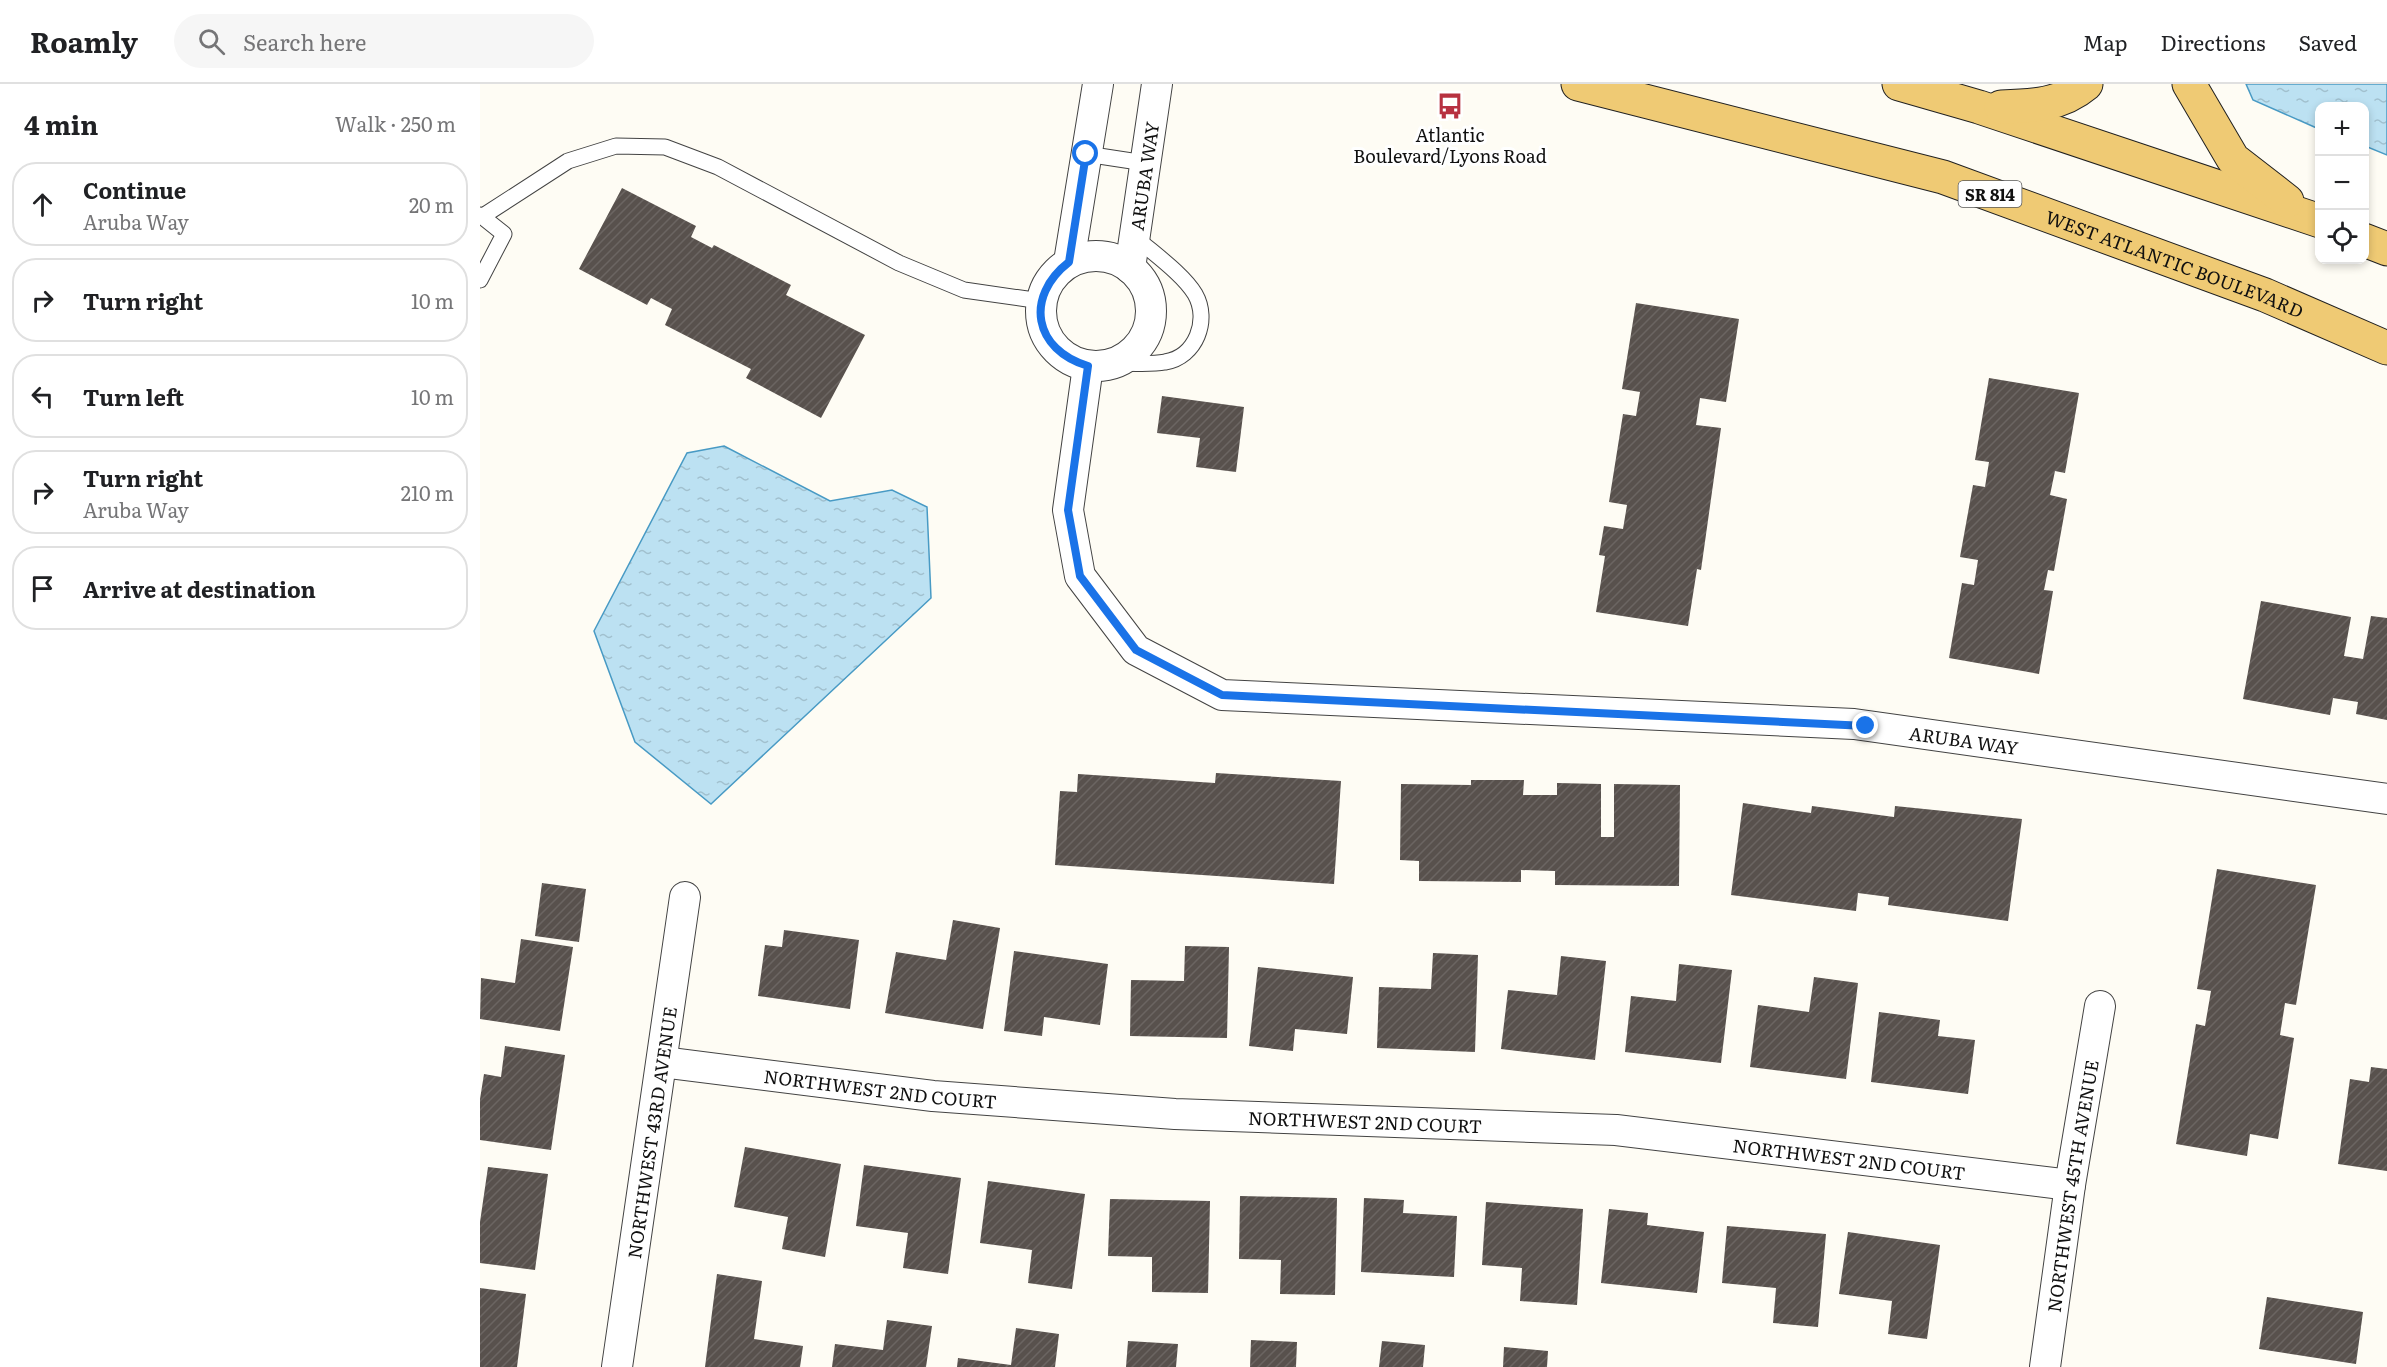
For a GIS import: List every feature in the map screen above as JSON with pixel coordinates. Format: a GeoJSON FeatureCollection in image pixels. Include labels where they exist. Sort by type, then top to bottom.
{"type":"FeatureCollection","features":[{"type":"Feature","properties":{"kind":"main road","name":"WEST ATLANTIC BOULEVARD"},"geometry":{"type":"LineString","coordinates":[[1578,84],[1943,177],[2265,295],[2387,348]]}},
{"type":"Feature","properties":{"kind":"main road"},"geometry":{"type":"LineString","coordinates":[[1899,84],[1979,107],[2314,219]]}},
{"type":"Feature","properties":{"kind":"main road"},"geometry":{"type":"LineString","coordinates":[[1979,107],[2046,104],[2074,94],[2086,84]]}},
{"type":"Feature","properties":{"kind":"main road"},"geometry":{"type":"LineString","coordinates":[[2189,84],[2233,159],[2314,219]]}},
{"type":"Feature","properties":{"kind":"main road"},"geometry":{"type":"LineString","coordinates":[[2369,242],[2387,249]]}},
{"type":"Feature","properties":{"kind":"street"},"geometry":{"type":"LineString","coordinates":[[1069,262],[1098,84]]}},
{"type":"Feature","properties":{"kind":"street","name":"ARUBA WAY"},"geometry":{"type":"LineString","coordinates":[[1130,268],[1157,84]]}},
{"type":"Feature","properties":{"kind":"street"},"geometry":{"type":"LineString","coordinates":[[1100,256],[1116,259],[1130,268],[1144,282],[1151,300],[1151,320],[1144,339],[1132,353],[1102,365],[1071,361],[1057,350],[1046,336],[1041,319],[1041,301],[1046,286],[1056,272],[1069,262],[1084,257],[1100,256]]}},
{"type":"Feature","properties":{"kind":"street","name":"ARUBA WAY"},"geometry":{"type":"LineString","coordinates":[[1102,365],[1068,510],[1080,576],[1136,650],[1222,695],[1854,724],[2387,799]]}},
{"type":"Feature","properties":{"kind":"street","name":"NORTHWEST 43RD AVENUE"},"geometry":{"type":"LineString","coordinates":[[617,1367],[685,897]]}},
{"type":"Feature","properties":{"kind":"street","name":"NORTHWEST 45TH AVENUE"},"geometry":{"type":"LineString","coordinates":[[2045,1367],[2070,1185],[2100,1006]]}},
{"type":"Feature","properties":{"kind":"street","name":"NORTHWEST 2ND COURT"},"geometry":{"type":"LineString","coordinates":[[662,1062],[933,1096],[1164,1113],[1616,1130],[2070,1185]]}},
{"type":"Feature","properties":{"kind":"lane"},"geometry":{"type":"LineString","coordinates":[[480,280],[504,234],[481,215],[568,161],[616,146],[665,147],[718,167],[898,263],[964,290],[1041,301]]}},
{"type":"Feature","properties":{"kind":"lane"},"geometry":{"type":"LineString","coordinates":[[1086,154],[1145,164]]}},
{"type":"Feature","properties":{"kind":"lane"},"geometry":{"type":"LineString","coordinates":[[1102,365],[1167,362],[1191,350],[1200,330],[1202,310],[1194,293],[1135,237]]}},
{"type":"Feature","properties":{"kind":"water"},"geometry":{"type":"Polygon","coordinates":[[[2246,84],[2387,84],[2387,155],[2369,148],[2369,102],[2315,102],[2315,127],[2253,100],[2246,84]]]}},
{"type":"Feature","properties":{"kind":"water"},"geometry":{"type":"Polygon","coordinates":[[[724,446],[830,501],[892,490],[927,507],[931,598],[711,804],[635,742],[594,631],[687,453],[724,446]]]}},
{"type":"Feature","properties":{"kind":"building"},"geometry":{"type":"Polygon","coordinates":[[[622,188],[696,226],[691,237],[712,248],[714,245],[791,285],[786,295],[865,335],[821,418],[746,378],[751,369],[665,325],[672,309],[651,298],[647,305],[579,269],[622,188]]]}},
{"type":"Feature","properties":{"kind":"building"},"geometry":{"type":"Polygon","coordinates":[[[1636,303],[1739,319],[1726,402],[1700,398],[1696,425],[1721,428],[1701,570],[1697,569],[1688,626],[1596,612],[1605,556],[1599,555],[1604,526],[1623,529],[1627,505],[1609,502],[1623,414],[1636,416],[1640,392],[1622,389],[1636,303]]]}},
{"type":"Feature","properties":{"kind":"building"},"geometry":{"type":"Polygon","coordinates":[[[1989,378],[2079,393],[2065,473],[2055,471],[2050,495],[2067,499],[2054,571],[2048,570],[2044,590],[2053,591],[2039,674],[1949,658],[1962,583],[1974,585],[1978,560],[1960,557],[1973,485],[1985,487],[1989,462],[1975,460],[1989,378]]]}},
{"type":"Feature","properties":{"kind":"building"},"geometry":{"type":"Polygon","coordinates":[[[1162,396],[1244,407],[1236,472],[1196,467],[1200,438],[1157,433],[1162,396]]]}},
{"type":"Feature","properties":{"kind":"building"},"geometry":{"type":"Polygon","coordinates":[[[2261,601],[2351,617],[2344,656],[2363,659],[2371,616],[2387,618],[2387,720],[2356,714],[2358,702],[2333,698],[2330,715],[2243,699],[2261,601]]]}},
{"type":"Feature","properties":{"kind":"building"},"geometry":{"type":"Polygon","coordinates":[[[1216,773],[1341,781],[1334,884],[1055,865],[1060,791],[1077,792],[1078,774],[1215,783],[1216,773]]]}},
{"type":"Feature","properties":{"kind":"building"},"geometry":{"type":"Polygon","coordinates":[[[1471,780],[1524,780],[1523,795],[1557,795],[1557,783],[1601,784],[1601,837],[1614,837],[1614,784],[1680,785],[1679,886],[1555,885],[1555,871],[1521,870],[1521,882],[1419,881],[1419,861],[1400,860],[1401,784],[1471,785],[1471,780]]]}},
{"type":"Feature","properties":{"kind":"building"},"geometry":{"type":"Polygon","coordinates":[[[1743,803],[1811,813],[1812,806],[1894,817],[1895,806],[2022,819],[2008,921],[1888,905],[1889,897],[1858,893],[1856,911],[1731,895],[1743,803]]]}},
{"type":"Feature","properties":{"kind":"building"},"geometry":{"type":"Polygon","coordinates":[[[2217,869],[2316,885],[2296,1005],[2285,1003],[2280,1035],[2294,1038],[2278,1139],[2250,1134],[2247,1156],[2176,1144],[2196,1024],[2205,1026],[2211,991],[2197,989],[2217,869]]]}},
{"type":"Feature","properties":{"kind":"building"},"geometry":{"type":"Polygon","coordinates":[[[542,883],[586,889],[579,942],[535,936],[542,883]]]}},
{"type":"Feature","properties":{"kind":"building"},"geometry":{"type":"Polygon","coordinates":[[[953,920],[1000,928],[983,1029],[885,1013],[896,952],[946,960],[953,920]]]}},
{"type":"Feature","properties":{"kind":"building"},"geometry":{"type":"Polygon","coordinates":[[[784,930],[859,940],[850,1009],[758,996],[765,945],[782,947],[784,930]]]}},
{"type":"Feature","properties":{"kind":"building"},"geometry":{"type":"Polygon","coordinates":[[[521,939],[573,947],[560,1031],[480,1019],[481,978],[515,983],[521,939]]]}},
{"type":"Feature","properties":{"kind":"building"},"geometry":{"type":"Polygon","coordinates":[[[1185,946],[1229,947],[1227,1038],[1130,1036],[1131,980],[1184,981],[1185,946]]]}},
{"type":"Feature","properties":{"kind":"building"},"geometry":{"type":"Polygon","coordinates":[[[1014,951],[1108,964],[1100,1025],[1044,1017],[1042,1036],[1004,1031],[1014,951]]]}},
{"type":"Feature","properties":{"kind":"building"},"geometry":{"type":"Polygon","coordinates":[[[1433,953],[1478,955],[1475,1052],[1377,1048],[1379,987],[1431,989],[1433,953]]]}},
{"type":"Feature","properties":{"kind":"building"},"geometry":{"type":"Polygon","coordinates":[[[1561,956],[1606,961],[1595,1060],[1501,1049],[1508,990],[1557,995],[1561,956]]]}},
{"type":"Feature","properties":{"kind":"building"},"geometry":{"type":"Polygon","coordinates":[[[1679,964],[1732,970],[1721,1063],[1625,1052],[1631,996],[1676,1001],[1679,964]]]}},
{"type":"Feature","properties":{"kind":"building"},"geometry":{"type":"Polygon","coordinates":[[[1258,967],[1353,977],[1347,1034],[1295,1029],[1293,1051],[1249,1046],[1258,967]]]}},
{"type":"Feature","properties":{"kind":"building"},"geometry":{"type":"Polygon","coordinates":[[[1814,977],[1858,983],[1846,1079],[1750,1067],[1758,1005],[1809,1012],[1814,977]]]}},
{"type":"Feature","properties":{"kind":"building"},"geometry":{"type":"Polygon","coordinates":[[[1879,1012],[1940,1020],[1938,1036],[1975,1040],[1968,1094],[1871,1082],[1879,1012]]]}},
{"type":"Feature","properties":{"kind":"building"},"geometry":{"type":"Polygon","coordinates":[[[505,1046],[565,1055],[551,1150],[480,1140],[480,1099],[484,1074],[501,1077],[505,1046]]]}},
{"type":"Feature","properties":{"kind":"building"},"geometry":{"type":"Polygon","coordinates":[[[2371,1067],[2387,1069],[2387,1171],[2338,1164],[2350,1079],[2369,1082],[2371,1067]]]}},
{"type":"Feature","properties":{"kind":"building"},"geometry":{"type":"Polygon","coordinates":[[[745,1147],[841,1164],[825,1257],[782,1249],[788,1217],[734,1207],[745,1147]]]}},
{"type":"Feature","properties":{"kind":"building"},"geometry":{"type":"Polygon","coordinates":[[[864,1165],[961,1178],[948,1274],[903,1268],[908,1233],[856,1226],[864,1165]]]}},
{"type":"Feature","properties":{"kind":"building"},"geometry":{"type":"Polygon","coordinates":[[[488,1167],[548,1174],[535,1270],[480,1263],[480,1222],[488,1167]]]}},
{"type":"Feature","properties":{"kind":"building"},"geometry":{"type":"Polygon","coordinates":[[[988,1181],[1085,1194],[1072,1289],[1028,1283],[1032,1250],[980,1243],[988,1181]]]}},
{"type":"Feature","properties":{"kind":"building"},"geometry":{"type":"Polygon","coordinates":[[[1240,1196],[1337,1198],[1335,1295],[1280,1294],[1281,1260],[1239,1259],[1240,1196]]]}},
{"type":"Feature","properties":{"kind":"building"},"geometry":{"type":"Polygon","coordinates":[[[1364,1198],[1404,1200],[1403,1213],[1457,1216],[1454,1277],[1361,1272],[1364,1198]]]}},
{"type":"Feature","properties":{"kind":"building"},"geometry":{"type":"Polygon","coordinates":[[[1110,1199],[1210,1201],[1208,1293],[1152,1292],[1152,1257],[1108,1256],[1110,1199]]]}},
{"type":"Feature","properties":{"kind":"building"},"geometry":{"type":"Polygon","coordinates":[[[1486,1202],[1583,1209],[1577,1305],[1520,1301],[1522,1268],[1482,1265],[1486,1202]]]}},
{"type":"Feature","properties":{"kind":"building"},"geometry":{"type":"Polygon","coordinates":[[[1609,1209],[1648,1213],[1647,1225],[1704,1232],[1697,1293],[1601,1283],[1609,1209]]]}},
{"type":"Feature","properties":{"kind":"building"},"geometry":{"type":"Polygon","coordinates":[[[1727,1226],[1826,1234],[1818,1327],[1773,1323],[1776,1288],[1722,1283],[1727,1226]]]}},
{"type":"Feature","properties":{"kind":"building"},"geometry":{"type":"Polygon","coordinates":[[[1848,1232],[1940,1245],[1927,1339],[1888,1334],[1892,1301],[1839,1294],[1848,1232]]]}},
{"type":"Feature","properties":{"kind":"building"},"geometry":{"type":"Polygon","coordinates":[[[717,1274],[762,1281],[754,1339],[803,1346],[800,1367],[705,1367],[717,1274]]]}},
{"type":"Feature","properties":{"kind":"building"},"geometry":{"type":"Polygon","coordinates":[[[480,1288],[526,1294],[517,1367],[480,1367],[480,1288]]]}},
{"type":"Feature","properties":{"kind":"building"},"geometry":{"type":"Polygon","coordinates":[[[2267,1297],[2363,1312],[2356,1364],[2259,1349],[2267,1297]]]}},
{"type":"Feature","properties":{"kind":"building"},"geometry":{"type":"Polygon","coordinates":[[[887,1320],[932,1326],[926,1367],[832,1367],[835,1344],[883,1350],[887,1320]]]}},
{"type":"Feature","properties":{"kind":"building"},"geometry":{"type":"Polygon","coordinates":[[[1016,1328],[1059,1334],[1055,1367],[957,1367],[958,1358],[1011,1365],[1016,1328]]]}},
{"type":"Feature","properties":{"kind":"building"},"geometry":{"type":"Polygon","coordinates":[[[1251,1340],[1297,1342],[1296,1367],[1250,1367],[1251,1340]]]}},
{"type":"Feature","properties":{"kind":"building"},"geometry":{"type":"Polygon","coordinates":[[[1128,1341],[1178,1344],[1176,1367],[1126,1367],[1128,1341]]]}},
{"type":"Feature","properties":{"kind":"building"},"geometry":{"type":"Polygon","coordinates":[[[1382,1341],[1425,1345],[1423,1367],[1379,1367],[1382,1341]]]}},
{"type":"Feature","properties":{"kind":"building"},"geometry":{"type":"Polygon","coordinates":[[[1504,1347],[1548,1351],[1547,1367],[1503,1367],[1504,1347]]]}},
{"type":"Feature","properties":{"kind":"place","name":"Atlantic Boulevard/Lyons Road"},"geometry":{"type":"Point","coordinates":[1450,106]}},
{"type":"Feature","properties":{"kind":"route"},"geometry":{"type":"LineString","coordinates":[[1086,154],[1069,262],[1056,272],[1046,286],[1041,301],[1041,319],[1046,336],[1057,350],[1071,361],[1088,366],[1068,510],[1080,576],[1136,650],[1222,695],[1866,726]]}}]}
